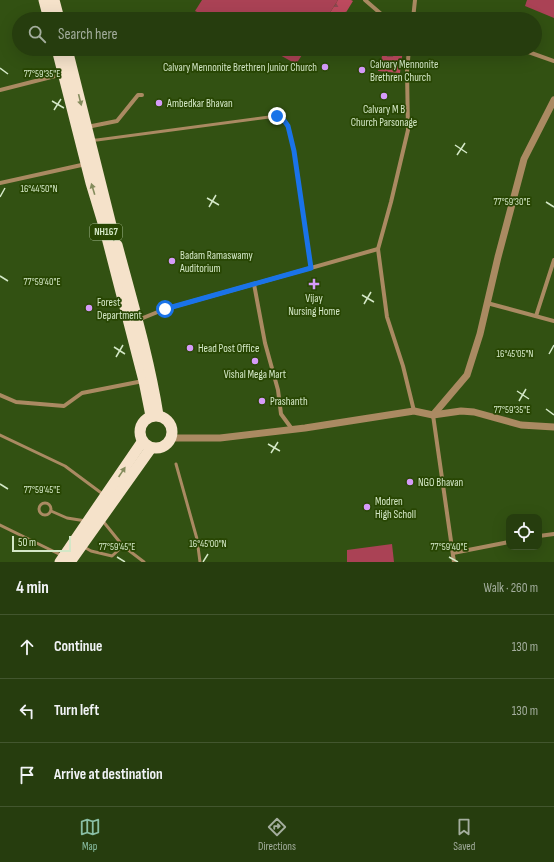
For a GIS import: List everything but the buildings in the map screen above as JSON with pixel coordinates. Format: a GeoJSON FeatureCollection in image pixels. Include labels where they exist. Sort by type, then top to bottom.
{"type":"FeatureCollection","features":[{"type":"Feature","properties":{"kind":"highway"},"geometry":{"type":"LineString","coordinates":[[44,0],[47,12]]}},
{"type":"Feature","properties":{"kind":"highway"},"geometry":{"type":"LineString","coordinates":[[54,0],[58,12]]}},
{"type":"Feature","properties":{"kind":"highway","name":"NH167"},"geometry":{"type":"LineString","coordinates":[[59,56],[91,183],[104,226],[144,381],[155,416]]}},
{"type":"Feature","properties":{"kind":"highway","name":"NH167"},"geometry":{"type":"LineString","coordinates":[[69,56],[110,219],[138,320],[155,392],[155,416]]}},
{"type":"Feature","properties":{"kind":"highway"},"geometry":{"type":"LineString","coordinates":[[155,416],[167,420],[171,429],[170,438],[164,446],[156,448],[147,445],[140,437],[140,427],[147,418],[155,416]]}},
{"type":"Feature","properties":{"kind":"highway"},"geometry":{"type":"LineString","coordinates":[[65,560],[88,521],[147,445]]}},
{"type":"Feature","properties":{"kind":"highway"},"geometry":{"type":"LineString","coordinates":[[65,560],[82,545],[101,519],[147,445]]}},
{"type":"Feature","properties":{"kind":"street"},"geometry":{"type":"LineString","coordinates":[[365,0],[379,12]]}},
{"type":"Feature","properties":{"kind":"street"},"geometry":{"type":"LineString","coordinates":[[414,12],[415,0]]}},
{"type":"Feature","properties":{"kind":"street"},"geometry":{"type":"LineString","coordinates":[[408,56],[407,71],[408,130],[378,249],[387,317],[403,366],[414,411]]}},
{"type":"Feature","properties":{"kind":"street"},"geometry":{"type":"LineString","coordinates":[[540,56],[554,61]]}},
{"type":"Feature","properties":{"kind":"street"},"geometry":{"type":"LineString","coordinates":[[0,90],[64,74]]}},
{"type":"Feature","properties":{"kind":"street"},"geometry":{"type":"LineString","coordinates":[[87,127],[117,121],[138,95],[142,95]]}},
{"type":"Feature","properties":{"kind":"street"},"geometry":{"type":"LineString","coordinates":[[433,414],[467,376],[480,334],[524,159],[554,100]]}},
{"type":"Feature","properties":{"kind":"street"},"geometry":{"type":"LineString","coordinates":[[0,183],[86,164]]}},
{"type":"Feature","properties":{"kind":"street"},"geometry":{"type":"LineString","coordinates":[[138,320],[165,309],[378,249]]}},
{"type":"Feature","properties":{"kind":"street"},"geometry":{"type":"LineString","coordinates":[[536,316],[554,260]]}},
{"type":"Feature","properties":{"kind":"street"},"geometry":{"type":"LineString","coordinates":[[254,284],[282,414],[292,429]]}},
{"type":"Feature","properties":{"kind":"street"},"geometry":{"type":"LineString","coordinates":[[488,303],[554,321]]}},
{"type":"Feature","properties":{"kind":"street"},"geometry":{"type":"LineString","coordinates":[[0,395],[16,402],[64,406],[82,393],[144,381]]}},
{"type":"Feature","properties":{"kind":"street"},"geometry":{"type":"LineString","coordinates":[[170,438],[220,438],[414,411],[433,414],[461,410],[503,419],[520,425],[554,427]]}},
{"type":"Feature","properties":{"kind":"street"},"geometry":{"type":"LineString","coordinates":[[433,414],[454,562]]}},
{"type":"Feature","properties":{"kind":"street"},"geometry":{"type":"LineString","coordinates":[[542,536],[554,534]]}},
{"type":"Feature","properties":{"kind":"street"},"geometry":{"type":"LineString","coordinates":[[453,553],[506,543]]}},
{"type":"Feature","properties":{"kind":"lane"},"geometry":{"type":"LineString","coordinates":[[90,140],[277,116],[283,119],[288,126],[294,151],[311,268]]}},
{"type":"Feature","properties":{"kind":"lane"},"geometry":{"type":"LineString","coordinates":[[0,435],[65,466],[106,496]]}},
{"type":"Feature","properties":{"kind":"lane"},"geometry":{"type":"LineString","coordinates":[[176,464],[197,539],[200,562]]}},
{"type":"Feature","properties":{"kind":"lane"},"geometry":{"type":"LineString","coordinates":[[44,503],[48,504],[50,505],[51,511],[47,515],[41,514],[39,512],[40,506],[44,503]]}},
{"type":"Feature","properties":{"kind":"lane"},"geometry":{"type":"LineString","coordinates":[[51,511],[67,518],[88,521]]}},
{"type":"Feature","properties":{"kind":"lane"},"geometry":{"type":"LineString","coordinates":[[101,519],[104,520],[123,546],[144,562]]}},
{"type":"Feature","properties":{"kind":"lane"},"geometry":{"type":"LineString","coordinates":[[0,525],[65,560]]}},
{"type":"Feature","properties":{"kind":"lane"},"geometry":{"type":"LineString","coordinates":[[82,545],[91,551],[112,556],[123,546]]}},
{"type":"Feature","properties":{"kind":"green space"},"geometry":{"type":"Polygon","coordinates":[[[338,0],[353,1],[346,12],[330,12],[338,0]]]}},
{"type":"Feature","properties":{"kind":"green space"},"geometry":{"type":"Polygon","coordinates":[[[382,56],[402,56],[400,73],[378,71],[382,56]]]}},
{"type":"Feature","properties":{"kind":"shaded area"},"geometry":{"type":"Polygon","coordinates":[[[202,0],[338,0],[330,12],[195,11],[202,0]]]}},
{"type":"Feature","properties":{"kind":"shaded area"},"geometry":{"type":"Polygon","coordinates":[[[527,0],[554,0],[554,18],[542,12],[525,6],[527,0]]]}},
{"type":"Feature","properties":{"kind":"shaded area"},"geometry":{"type":"Polygon","coordinates":[[[282,56],[301,56],[296,64],[282,56]]]}},
{"type":"Feature","properties":{"kind":"shaded area"},"geometry":{"type":"Polygon","coordinates":[[[392,544],[394,562],[347,562],[347,550],[392,544]]]}},
{"type":"Feature","properties":{"kind":"place","name":"Calvary Mennonite Brethren Junior Church"},"geometry":{"type":"Point","coordinates":[325,67]}},
{"type":"Feature","properties":{"kind":"place","name":"Calvary Mennonite Brethren Church"},"geometry":{"type":"Point","coordinates":[362,70]}},
{"type":"Feature","properties":{"kind":"place","name":"Calvary M B Church Parsonage"},"geometry":{"type":"Point","coordinates":[384,96]}},
{"type":"Feature","properties":{"kind":"place","name":"Ambedkar Bhavan"},"geometry":{"type":"Point","coordinates":[159,103]}},
{"type":"Feature","properties":{"kind":"place","name":"Badam Ramaswamy Auditorium"},"geometry":{"type":"Point","coordinates":[172,261]}},
{"type":"Feature","properties":{"kind":"place","name":"Vijay Nursing Home"},"geometry":{"type":"Point","coordinates":[314,284]}},
{"type":"Feature","properties":{"kind":"place","name":"Forest Department"},"geometry":{"type":"Point","coordinates":[89,308]}},
{"type":"Feature","properties":{"kind":"place","name":"Head Post Office"},"geometry":{"type":"Point","coordinates":[190,348]}},
{"type":"Feature","properties":{"kind":"place","name":"Vishal Mega Mart"},"geometry":{"type":"Point","coordinates":[255,361]}},
{"type":"Feature","properties":{"kind":"place","name":"Prashanth"},"geometry":{"type":"Point","coordinates":[262,401]}},
{"type":"Feature","properties":{"kind":"place","name":"NGO Bhavan"},"geometry":{"type":"Point","coordinates":[410,482]}},
{"type":"Feature","properties":{"kind":"place","name":"Modren High Scholl"},"geometry":{"type":"Point","coordinates":[367,507]}},
{"type":"Feature","properties":{"kind":"route"},"geometry":{"type":"LineString","coordinates":[[165,309],[311,268],[294,151],[288,126],[283,119],[277,116]]}}]}
